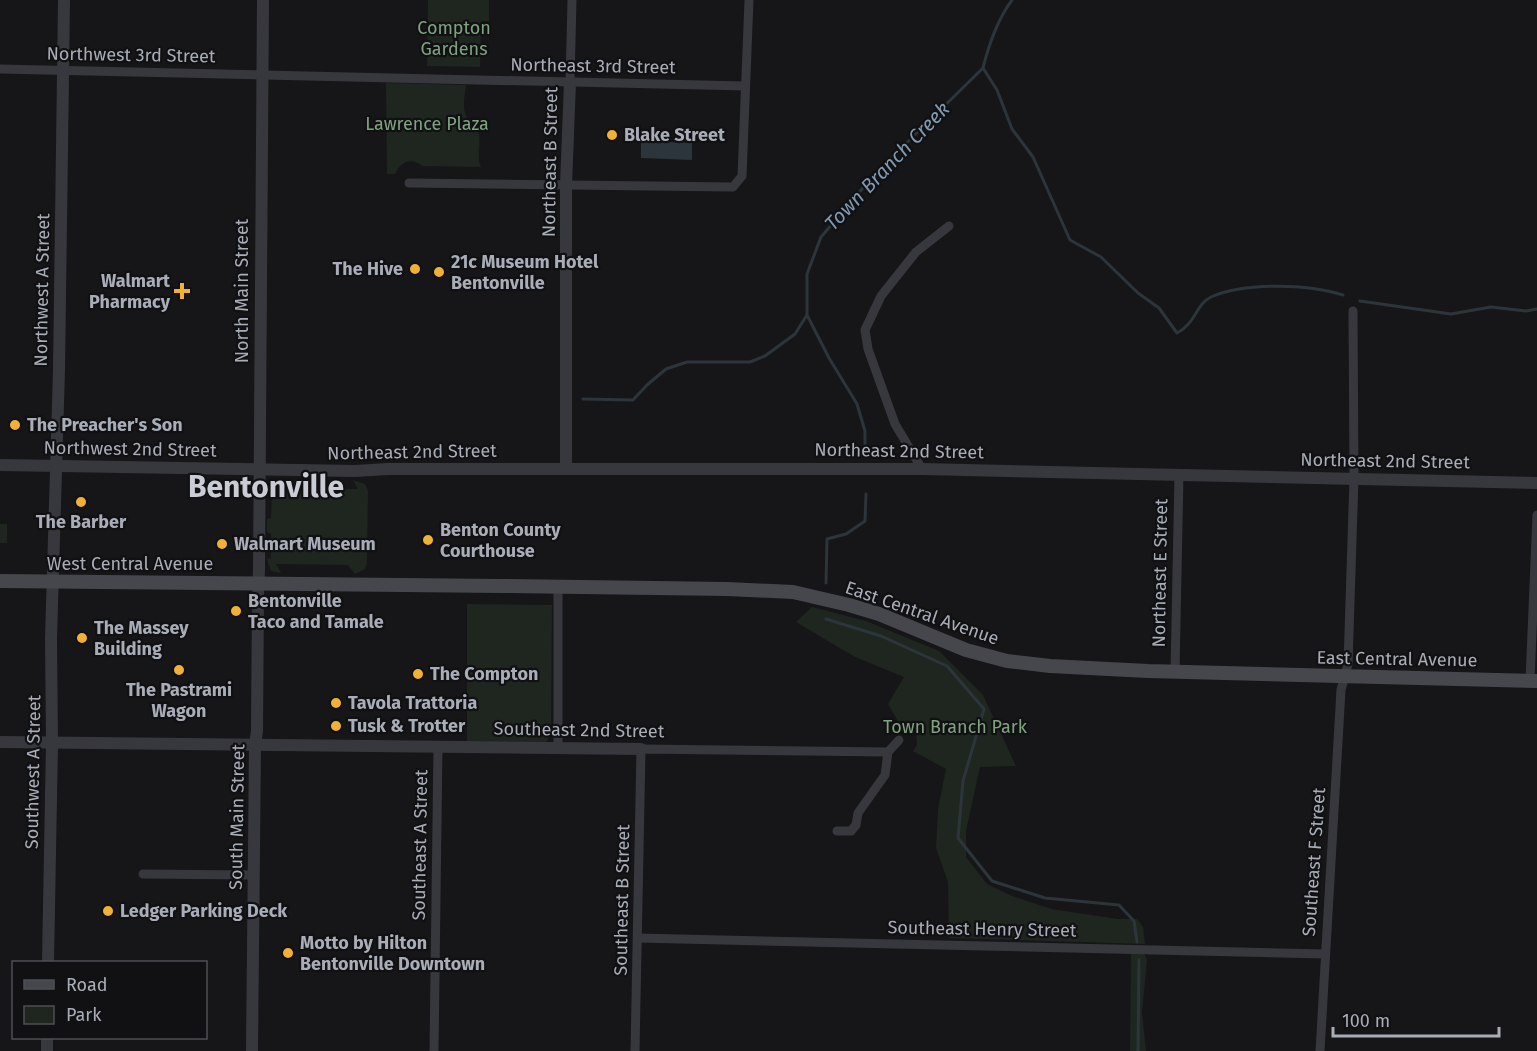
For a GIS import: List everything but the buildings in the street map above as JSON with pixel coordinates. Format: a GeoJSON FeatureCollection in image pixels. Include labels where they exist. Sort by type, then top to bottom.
{"type":"FeatureCollection","features":[{"type":"Feature","properties":{"kind":"main road","name":"West Central Avenue"},"geometry":{"type":"LineString","coordinates":[[0,581],[259,583]]}},
{"type":"Feature","properties":{"kind":"main road","name":"East Central Avenue"},"geometry":{"type":"LineString","coordinates":[[259,583],[793,592],[879,614],[966,650],[1007,661],[1059,667],[1175,672],[1533,681]]}},
{"type":"Feature","properties":{"kind":"street","name":"Northwest A Street"},"geometry":{"type":"LineString","coordinates":[[53,581],[64,0]]}},
{"type":"Feature","properties":{"kind":"street","name":"North Main Street"},"geometry":{"type":"LineString","coordinates":[[259,583],[262,0]]}},
{"type":"Feature","properties":{"kind":"street","name":"Northeast B Street"},"geometry":{"type":"LineString","coordinates":[[566,468],[566,185],[572,0]]}},
{"type":"Feature","properties":{"kind":"street"},"geometry":{"type":"LineString","coordinates":[[409,183],[733,187],[742,176],[749,0]]}},
{"type":"Feature","properties":{"kind":"street","name":"Northwest 3rd Street"},"geometry":{"type":"LineString","coordinates":[[0,69],[261,74]]}},
{"type":"Feature","properties":{"kind":"street","name":"Northeast 3rd Street"},"geometry":{"type":"LineString","coordinates":[[261,74],[745,86]]}},
{"type":"Feature","properties":{"kind":"street"},"geometry":{"type":"LineString","coordinates":[[922,469],[895,424],[868,349],[865,330],[881,296],[916,252],[949,226]]}},
{"type":"Feature","properties":{"kind":"street","name":"Southeast F Street"},"geometry":{"type":"LineString","coordinates":[[1320,1051],[1341,690],[1348,664],[1354,478],[1353,310]]}},
{"type":"Feature","properties":{"kind":"street","name":"Northwest 2nd Street"},"geometry":{"type":"LineString","coordinates":[[0,465],[260,470]]}},
{"type":"Feature","properties":{"kind":"street","name":"Northeast 2nd Street"},"geometry":{"type":"LineString","coordinates":[[260,470],[922,469],[1537,483]]}},
{"type":"Feature","properties":{"kind":"street","name":"Northeast E Street"},"geometry":{"type":"LineString","coordinates":[[1175,672],[1179,474]]}},
{"type":"Feature","properties":{"kind":"street"},"geometry":{"type":"LineString","coordinates":[[1533,681],[1537,515]]}},
{"type":"Feature","properties":{"kind":"street","name":"Southwest A Street"},"geometry":{"type":"LineString","coordinates":[[48,961],[53,581]]}},
{"type":"Feature","properties":{"kind":"street","name":"South Main Street"},"geometry":{"type":"LineString","coordinates":[[252,1051],[259,583]]}},
{"type":"Feature","properties":{"kind":"street"},"geometry":{"type":"LineString","coordinates":[[558,587],[558,748]]}},
{"type":"Feature","properties":{"kind":"street"},"geometry":{"type":"LineString","coordinates":[[837,831],[851,831],[856,825],[858,813],[885,776],[888,752],[899,740]]}},
{"type":"Feature","properties":{"kind":"street","name":"Southeast 2nd Street"},"geometry":{"type":"LineString","coordinates":[[0,742],[888,752]]}},
{"type":"Feature","properties":{"kind":"street","name":"Southeast A Street"},"geometry":{"type":"LineString","coordinates":[[434,1051],[438,747]]}},
{"type":"Feature","properties":{"kind":"street","name":"Southeast B Street"},"geometry":{"type":"LineString","coordinates":[[634,1051],[640,749]]}},
{"type":"Feature","properties":{"kind":"street"},"geometry":{"type":"LineString","coordinates":[[143,874],[253,875]]}},
{"type":"Feature","properties":{"kind":"street","name":"Southeast Henry Street"},"geometry":{"type":"LineString","coordinates":[[638,938],[1325,954]]}},
{"type":"Feature","properties":{"kind":"green space","name":"Compton Gardens"},"geometry":{"type":"Polygon","coordinates":[[[428,0],[489,0],[489,21],[481,21],[480,67],[427,66],[428,0]]]}},
{"type":"Feature","properties":{"kind":"green space","name":"Lawrence Plaza"},"geometry":{"type":"Polygon","coordinates":[[[386,83],[466,85],[465,111],[479,134],[481,167],[423,166],[410,161],[403,163],[395,174],[387,174],[386,83]]]}},
{"type":"Feature","properties":{"kind":"green space"},"geometry":{"type":"Polygon","coordinates":[[[274,480],[282,480],[288,488],[358,489],[353,480],[365,484],[368,491],[365,569],[355,574],[348,565],[276,564],[281,573],[271,571],[267,559],[271,558],[271,534],[267,532],[267,519],[271,518],[272,493],[268,490],[274,480]]]}},
{"type":"Feature","properties":{"kind":"green space"},"geometry":{"type":"Polygon","coordinates":[[[0,524],[7,524],[7,543],[0,543],[0,524]]]}},
{"type":"Feature","properties":{"kind":"green space"},"geometry":{"type":"Polygon","coordinates":[[[467,604],[552,605],[551,734],[546,742],[467,741],[467,604]]]}},
{"type":"Feature","properties":{"kind":"green space","name":"Town Branch Park"},"geometry":{"type":"Polygon","coordinates":[[[812,607],[866,621],[939,651],[983,695],[1016,766],[980,767],[966,831],[966,857],[987,884],[1012,896],[1051,909],[1118,919],[1137,919],[1143,927],[1145,944],[949,938],[948,882],[936,848],[938,809],[946,769],[913,751],[917,745],[916,731],[907,723],[898,721],[888,704],[904,677],[855,657],[796,622],[812,607]]]}},
{"type":"Feature","properties":{"kind":"green space"},"geometry":{"type":"Polygon","coordinates":[[[1131,953],[1144,953],[1147,960],[1142,1012],[1146,1051],[1130,1051],[1131,953]]]}},
{"type":"Feature","properties":{"kind":"shaded area"},"geometry":{"type":"Polygon","coordinates":[[[641,141],[692,143],[692,160],[641,158],[641,141]]]}},
{"type":"Feature","properties":{"kind":"waterway","name":"Town Branch Creek"},"geometry":{"type":"LineString","coordinates":[[865,444],[865,431],[857,404],[829,358],[807,315],[807,274],[821,237],[874,175],[983,68],[994,32],[1012,0]]}},
{"type":"Feature","properties":{"kind":"waterway"},"geometry":{"type":"LineString","coordinates":[[983,68],[997,90],[1012,129],[1033,157],[1070,240],[1101,257],[1138,293],[1159,308],[1177,333],[1188,324],[1206,300],[1225,292],[1277,286],[1329,291],[1343,295]]}},
{"type":"Feature","properties":{"kind":"waterway"},"geometry":{"type":"LineString","coordinates":[[1360,301],[1451,314],[1491,307],[1526,311],[1537,309]]}},
{"type":"Feature","properties":{"kind":"waterway"},"geometry":{"type":"LineString","coordinates":[[583,399],[633,400],[666,369],[687,362],[750,362],[765,356],[795,334],[807,315]]}},
{"type":"Feature","properties":{"kind":"waterway","name":"Town Branch Creek"},"geometry":{"type":"LineString","coordinates":[[826,583],[827,539],[846,534],[865,521],[866,494]]}},
{"type":"Feature","properties":{"kind":"waterway","name":"Town Branch Creek"},"geometry":{"type":"LineString","coordinates":[[826,619],[881,636],[947,666],[984,709],[963,781],[958,838],[992,881],[1045,898],[1119,905],[1134,921],[1137,942]]}},
{"type":"Feature","properties":{"kind":"waterway","name":"Town Branch Creek"},"geometry":{"type":"LineString","coordinates":[[1138,1051],[1139,960]]}},
{"type":"Feature","properties":{"kind":"place","name":"Blake Street"},"geometry":{"type":"Point","coordinates":[612,135]}},
{"type":"Feature","properties":{"kind":"place","name":"The Hive"},"geometry":{"type":"Point","coordinates":[415,269]}},
{"type":"Feature","properties":{"kind":"place","name":"21c Museum Hotel Bentonville"},"geometry":{"type":"Point","coordinates":[439,272]}},
{"type":"Feature","properties":{"kind":"place","name":"Walmart Pharmacy"},"geometry":{"type":"Point","coordinates":[182,291]}},
{"type":"Feature","properties":{"kind":"place","name":"The Preacher's Son"},"geometry":{"type":"Point","coordinates":[15,425]}},
{"type":"Feature","properties":{"kind":"place","name":"The Barber"},"geometry":{"type":"Point","coordinates":[81,502]}},
{"type":"Feature","properties":{"kind":"place","name":"Benton County Courthouse"},"geometry":{"type":"Point","coordinates":[428,540]}},
{"type":"Feature","properties":{"kind":"place","name":"Walmart Museum"},"geometry":{"type":"Point","coordinates":[222,544]}},
{"type":"Feature","properties":{"kind":"place","name":"Bentonville Taco and Tamale"},"geometry":{"type":"Point","coordinates":[236,611]}},
{"type":"Feature","properties":{"kind":"place","name":"The Massey Building"},"geometry":{"type":"Point","coordinates":[82,638]}},
{"type":"Feature","properties":{"kind":"place","name":"The Pastrami Wagon"},"geometry":{"type":"Point","coordinates":[179,670]}},
{"type":"Feature","properties":{"kind":"place","name":"The Compton"},"geometry":{"type":"Point","coordinates":[418,674]}},
{"type":"Feature","properties":{"kind":"place","name":"Tavola Trattoria"},"geometry":{"type":"Point","coordinates":[336,703]}},
{"type":"Feature","properties":{"kind":"place","name":"Tusk & Trotter"},"geometry":{"type":"Point","coordinates":[336,726]}},
{"type":"Feature","properties":{"kind":"place","name":"Ledger Parking Deck"},"geometry":{"type":"Point","coordinates":[108,911]}},
{"type":"Feature","properties":{"kind":"place","name":"Motto by Hilton Bentonville Downtown"},"geometry":{"type":"Point","coordinates":[288,953]}},
{"type":"Feature","properties":{"kind":"district","name":"Bentonville"},"geometry":{"type":"Point","coordinates":[266,487]}}]}
